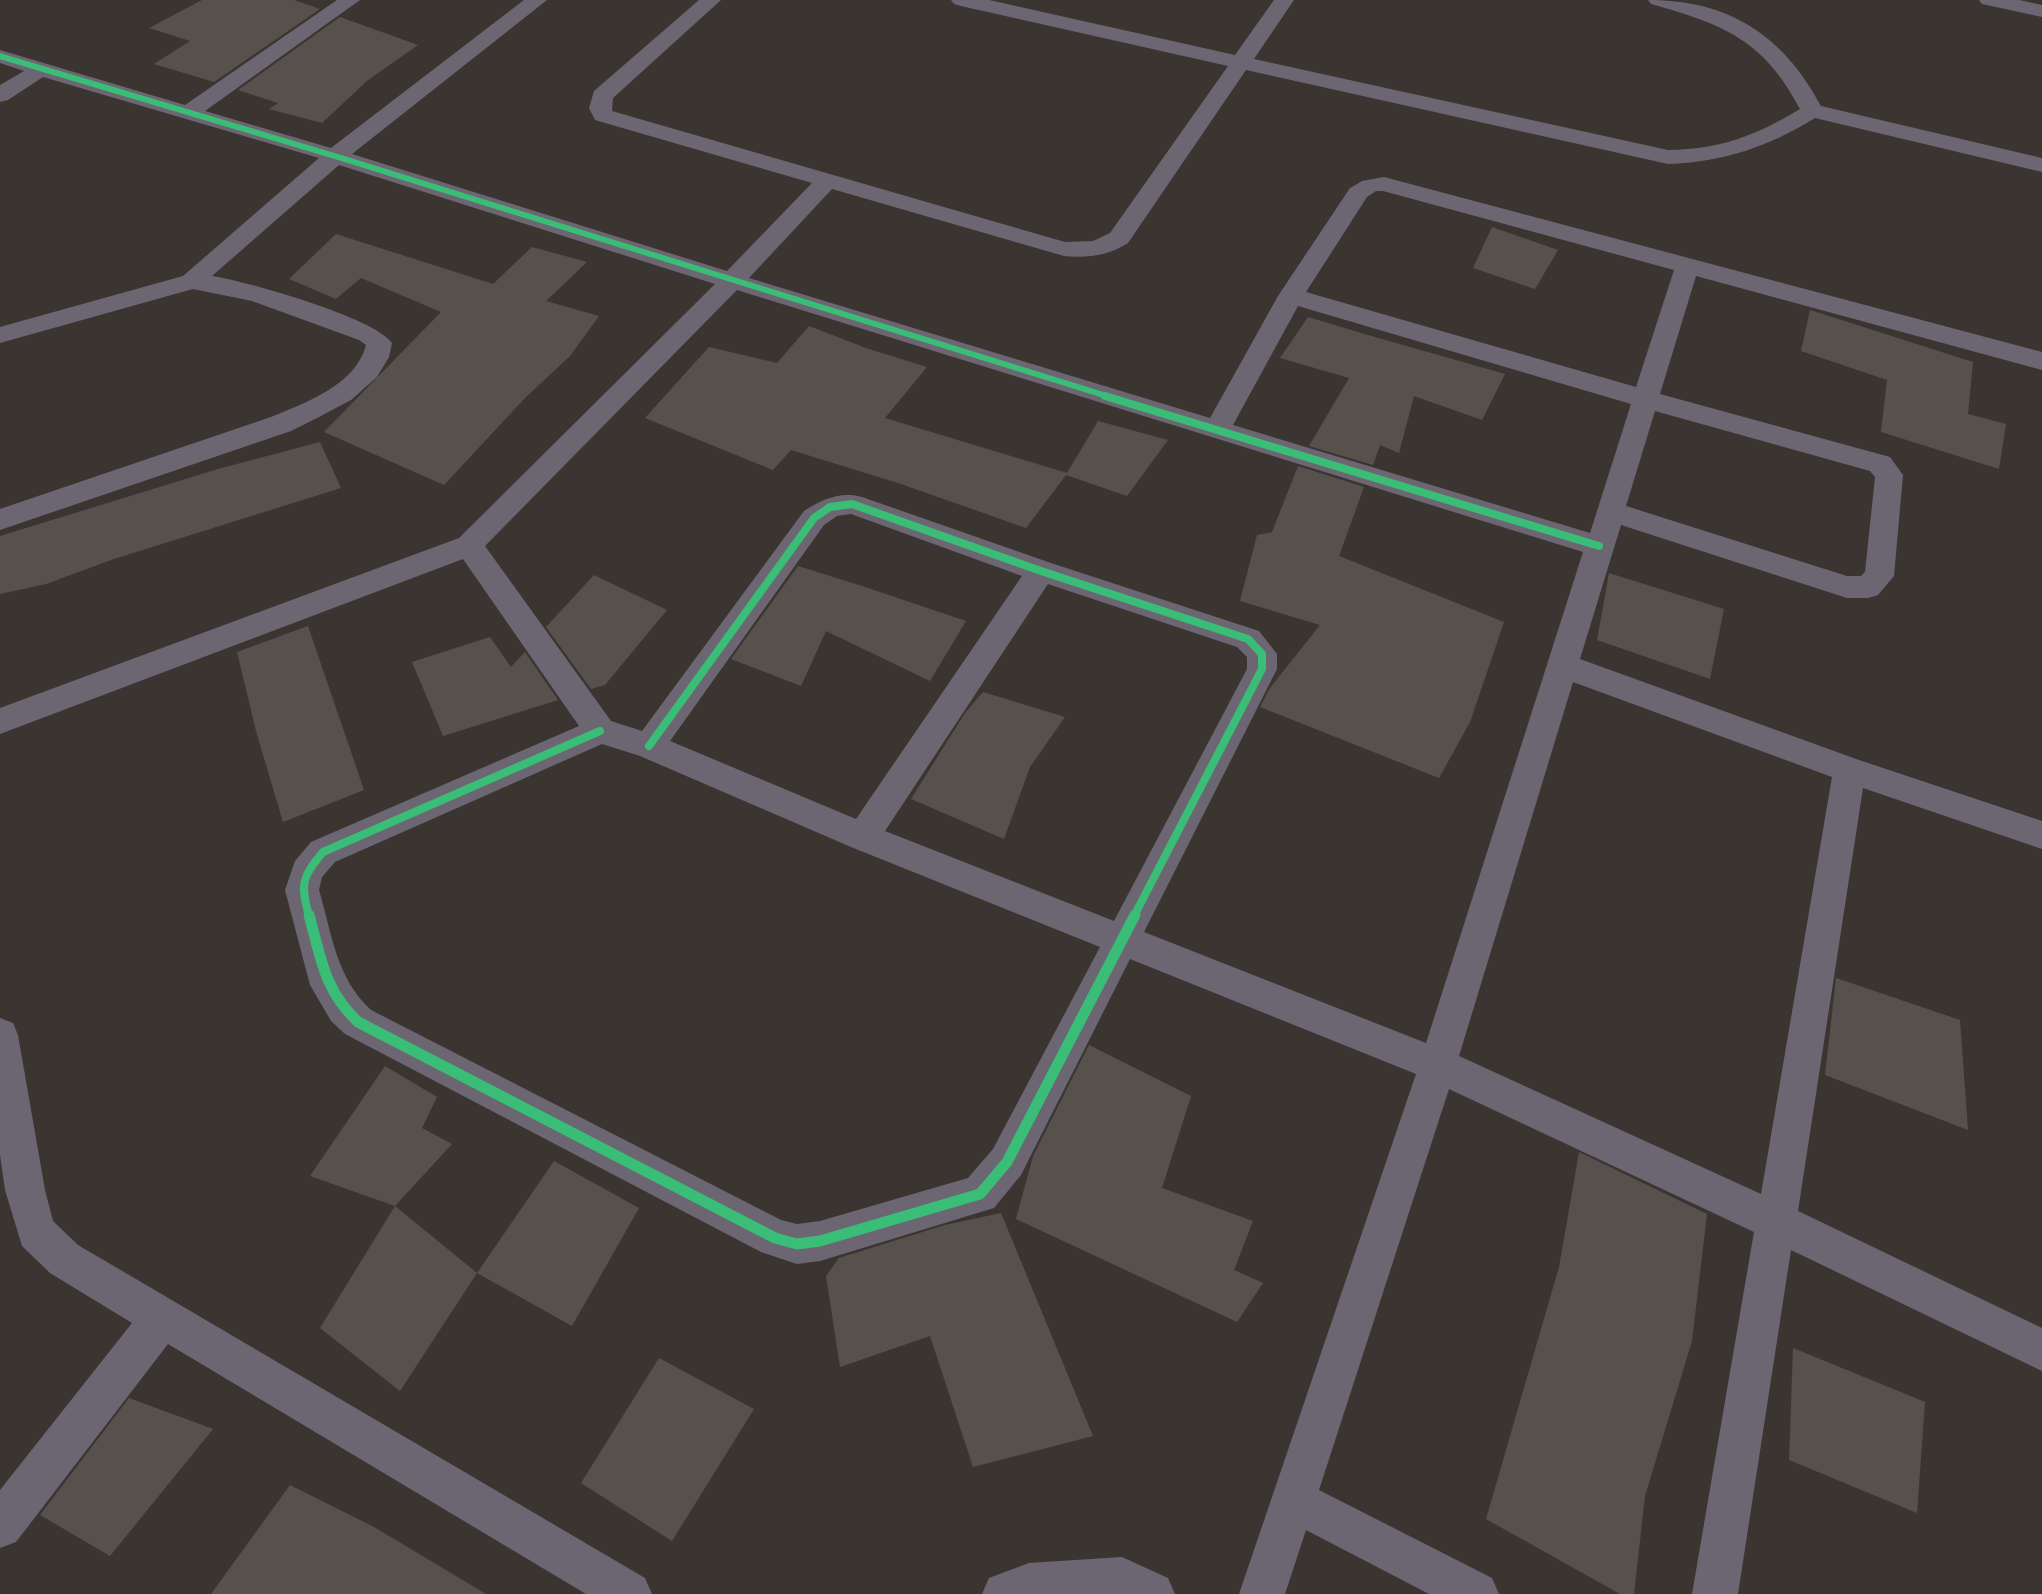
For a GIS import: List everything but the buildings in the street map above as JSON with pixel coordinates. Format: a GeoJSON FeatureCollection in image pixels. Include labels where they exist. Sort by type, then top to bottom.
{"type":"FeatureCollection","features":[{"type":"Feature","properties":{"kind":"street"},"geometry":{"type":"LineString","coordinates":[[189,112],[350,0]]}},
{"type":"Feature","properties":{"kind":"street"},"geometry":{"type":"LineString","coordinates":[[192,281],[335,156],[537,0]]}},
{"type":"Feature","properties":{"kind":"street"},"geometry":{"type":"LineString","coordinates":[[711,0],[602,96],[600,108],[603,115],[1064,249],[1094,250],[1119,237],[1284,0]]}},
{"type":"Feature","properties":{"kind":"street"},"geometry":{"type":"LineString","coordinates":[[961,0],[1668,157],[1705,157],[1743,147],[1776,133],[1812,111],[2042,165]]}},
{"type":"Feature","properties":{"kind":"street"},"geometry":{"type":"LineString","coordinates":[[1658,0],[1700,11],[1728,22],[1767,47],[1790,71],[1812,111]]}},
{"type":"Feature","properties":{"kind":"street"},"geometry":{"type":"LineString","coordinates":[[1989,0],[2042,11]]}},
{"type":"Feature","properties":{"kind":"street"},"geometry":{"type":"LineString","coordinates":[[0,56],[335,156],[561,229],[1216,431],[1599,546]]}},
{"type":"Feature","properties":{"kind":"street"},"geometry":{"type":"LineString","coordinates":[[0,95],[41,69]]}},
{"type":"Feature","properties":{"kind":"street"},"geometry":{"type":"LineString","coordinates":[[0,721],[469,545],[732,281],[828,180]]}},
{"type":"Feature","properties":{"kind":"street"},"geometry":{"type":"LineString","coordinates":[[1216,431],[1291,296],[1358,193],[1364,187],[1376,184],[1384,184],[2042,361]]}},
{"type":"Feature","properties":{"kind":"street"},"geometry":{"type":"LineString","coordinates":[[1262,1594],[1438,1065],[1687,266]]}},
{"type":"Feature","properties":{"kind":"street"},"geometry":{"type":"LineString","coordinates":[[0,335],[192,281],[227,286],[261,296],[368,334],[379,344],[375,363],[360,379],[334,398],[281,424],[0,520]]}},
{"type":"Feature","properties":{"kind":"street"},"geometry":{"type":"LineString","coordinates":[[1291,296],[1880,465],[1889,475],[1879,576],[1868,587],[1847,587],[1609,511]]}},
{"type":"Feature","properties":{"kind":"street"},"geometry":{"type":"LineString","coordinates":[[600,731],[323,852],[307,871],[302,890],[328,985],[344,1009],[358,1022],[775,1238],[797,1244],[820,1241],[980,1194],[1007,1162],[1263,669],[1262,654],[1248,639],[1041,571],[852,504],[830,507],[814,518],[649,746]]}},
{"type":"Feature","properties":{"kind":"street"},"geometry":{"type":"LineString","coordinates":[[469,545],[600,731],[649,746],[863,837],[1438,1065],[1775,1221],[2042,1350]]}},
{"type":"Feature","properties":{"kind":"street"},"geometry":{"type":"LineString","coordinates":[[863,837],[1041,571]]}},
{"type":"Feature","properties":{"kind":"street"},"geometry":{"type":"LineString","coordinates":[[1562,665],[1850,770],[2042,835]]}},
{"type":"Feature","properties":{"kind":"street"},"geometry":{"type":"LineString","coordinates":[[1715,1594],[1850,770]]}},
{"type":"Feature","properties":{"kind":"street"},"geometry":{"type":"LineString","coordinates":[[0,1035],[25,1190],[36,1232],[64,1259],[629,1594]]}},
{"type":"Feature","properties":{"kind":"street"},"geometry":{"type":"LineString","coordinates":[[0,1526],[163,1317]]}},
{"type":"Feature","properties":{"kind":"street"},"geometry":{"type":"LineString","coordinates":[[1293,1500],[1476,1594]]}},
{"type":"Feature","properties":{"kind":"street"},"geometry":{"type":"LineString","coordinates":[[1005,1594],[1029,1586],[1122,1580],[1152,1594]]}},
{"type":"Feature","properties":{"kind":"cycle path"},"geometry":{"type":"LineString","coordinates":[[0,56],[338,157],[968,354],[1599,546]]}},
{"type":"Feature","properties":{"kind":"cycle path"},"geometry":{"type":"LineString","coordinates":[[600,731],[323,852],[307,871],[302,890],[328,985],[344,1009],[358,1022],[775,1238],[797,1244],[820,1241],[980,1194],[1007,1162],[1262,669],[1262,654],[1248,639],[1041,571],[852,504],[830,507],[814,518],[649,746]]}}]}
